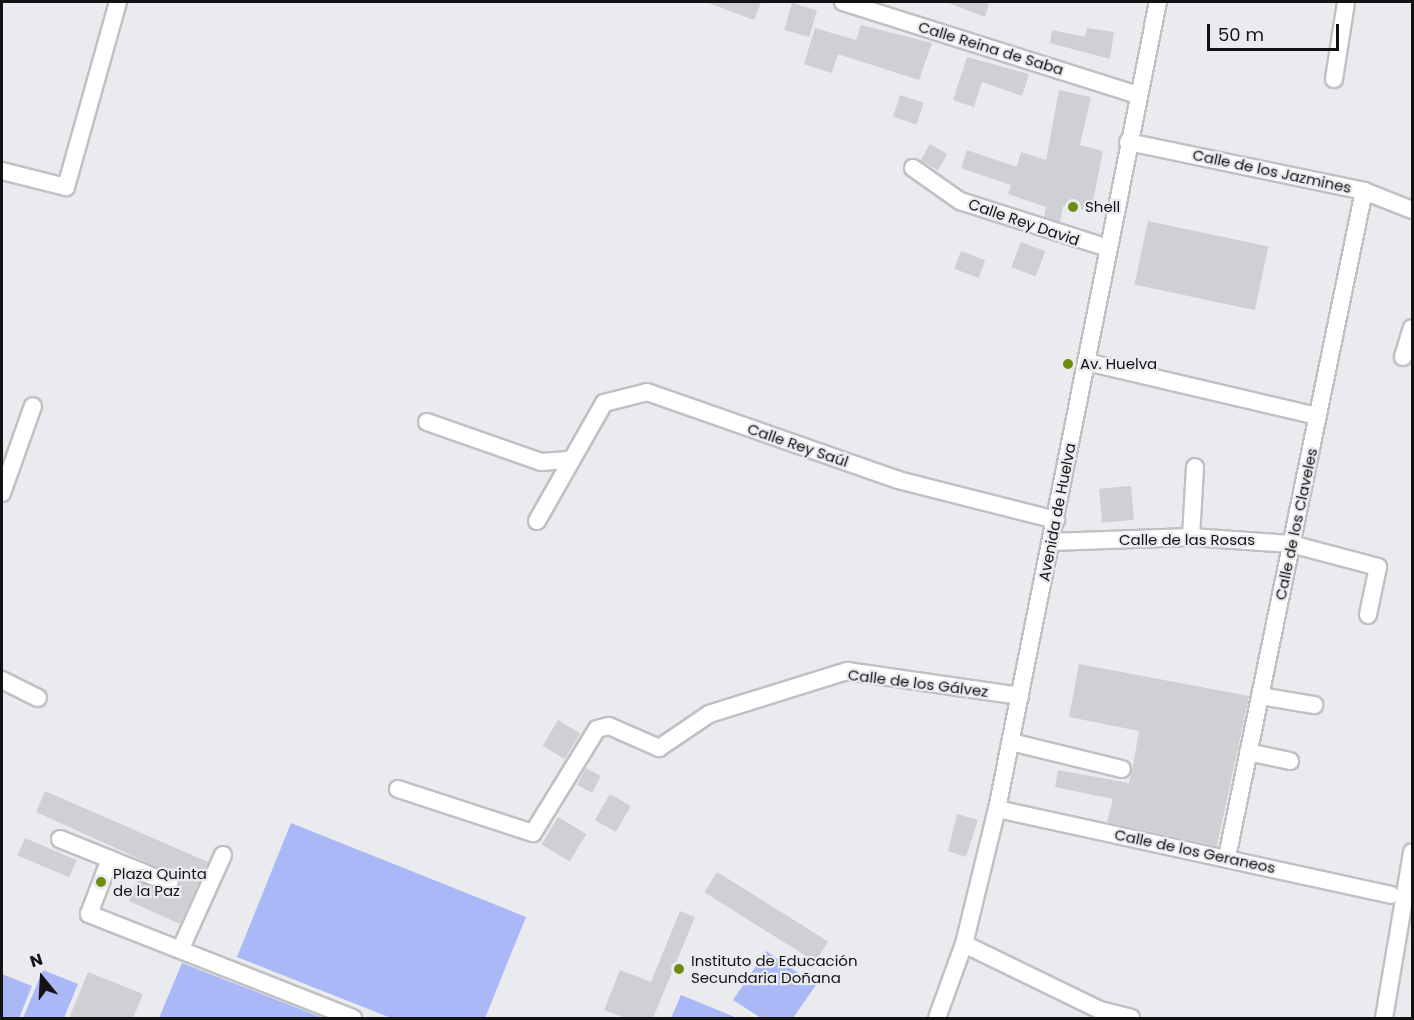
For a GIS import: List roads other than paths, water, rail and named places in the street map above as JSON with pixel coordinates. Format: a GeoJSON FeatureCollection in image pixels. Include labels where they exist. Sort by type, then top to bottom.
{"type":"FeatureCollection","features":[{"type":"Feature","properties":{"kind":"street"},"geometry":{"type":"LineString","coordinates":[[2,171],[66,187],[118,2]]}},
{"type":"Feature","properties":{"kind":"street","name":"Calle Reina de Saba"},"geometry":{"type":"LineString","coordinates":[[843,2],[1138,95]]}},
{"type":"Feature","properties":{"kind":"street","name":"Avenida de Huelva"},"geometry":{"type":"LineString","coordinates":[[937,1018],[964,944],[997,809],[1056,520],[1128,142],[1158,2]]}},
{"type":"Feature","properties":{"kind":"street"},"geometry":{"type":"LineString","coordinates":[[1334,79],[1346,2]]}},
{"type":"Feature","properties":{"kind":"street","name":"Calle de los Jazmines"},"geometry":{"type":"LineString","coordinates":[[1128,142],[1364,191],[1413,210]]}},
{"type":"Feature","properties":{"kind":"street","name":"Calle Rey David"},"geometry":{"type":"LineString","coordinates":[[913,168],[960,201],[1108,248]]}},
{"type":"Feature","properties":{"kind":"street","name":"Calle de los Claveles"},"geometry":{"type":"LineString","coordinates":[[1227,856],[1364,191]]}},
{"type":"Feature","properties":{"kind":"street"},"geometry":{"type":"LineString","coordinates":[[1403,357],[1413,328]]}},
{"type":"Feature","properties":{"kind":"street"},"geometry":{"type":"LineString","coordinates":[[1087,362],[1318,416]]}},
{"type":"Feature","properties":{"kind":"street","name":"Calle Rey Saúl"},"geometry":{"type":"LineString","coordinates":[[537,521],[604,403],[647,392],[898,480],[1056,520]]}},
{"type":"Feature","properties":{"kind":"street"},"geometry":{"type":"LineString","coordinates":[[2,493],[33,406]]}},
{"type":"Feature","properties":{"kind":"street"},"geometry":{"type":"LineString","coordinates":[[427,422],[541,462],[572,460]]}},
{"type":"Feature","properties":{"kind":"street"},"geometry":{"type":"LineString","coordinates":[[1191,537],[1195,467]]}},
{"type":"Feature","properties":{"kind":"street","name":"Calle de las Rosas"},"geometry":{"type":"LineString","coordinates":[[1051,542],[1191,537],[1291,543],[1378,567],[1368,615]]}},
{"type":"Feature","properties":{"kind":"street","name":"Calle de los Gálvez"},"geometry":{"type":"LineString","coordinates":[[398,789],[533,833],[597,729],[609,726],[660,748],[709,714],[848,671],[1020,696]]}},
{"type":"Feature","properties":{"kind":"street"},"geometry":{"type":"LineString","coordinates":[[2,680],[38,698]]}},
{"type":"Feature","properties":{"kind":"street"},"geometry":{"type":"LineString","coordinates":[[1260,696],[1314,705]]}},
{"type":"Feature","properties":{"kind":"street"},"geometry":{"type":"LineString","coordinates":[[1011,742],[1122,769]]}},
{"type":"Feature","properties":{"kind":"street"},"geometry":{"type":"LineString","coordinates":[[1248,752],[1290,761]]}},
{"type":"Feature","properties":{"kind":"street","name":"Calle de los Geraneos"},"geometry":{"type":"LineString","coordinates":[[997,809],[1227,856],[1391,895]]}},
{"type":"Feature","properties":{"kind":"street"},"geometry":{"type":"LineString","coordinates":[[60,839],[169,883]]}},
{"type":"Feature","properties":{"kind":"street"},"geometry":{"type":"LineString","coordinates":[[1384,1018],[1413,852]]}},
{"type":"Feature","properties":{"kind":"street"},"geometry":{"type":"LineString","coordinates":[[181,948],[223,855]]}},
{"type":"Feature","properties":{"kind":"street"},"geometry":{"type":"LineString","coordinates":[[110,859],[89,914],[181,948],[353,1018]]}},
{"type":"Feature","properties":{"kind":"street"},"geometry":{"type":"LineString","coordinates":[[964,944],[1100,1010],[1131,1018]]}},
{"type":"Feature","properties":{"kind":"place","name":"Shell"},"geometry":{"type":"Point","coordinates":[1073,207]}},
{"type":"Feature","properties":{"kind":"place","name":"Av. Huelva"},"geometry":{"type":"Point","coordinates":[1068,364]}},
{"type":"Feature","properties":{"kind":"place","name":"Plaza Quinta de la Paz"},"geometry":{"type":"Point","coordinates":[101,882]}},
{"type":"Feature","properties":{"kind":"place","name":"Instituto de Educación Secundaria Doñana"},"geometry":{"type":"Point","coordinates":[679,969]}}]}
